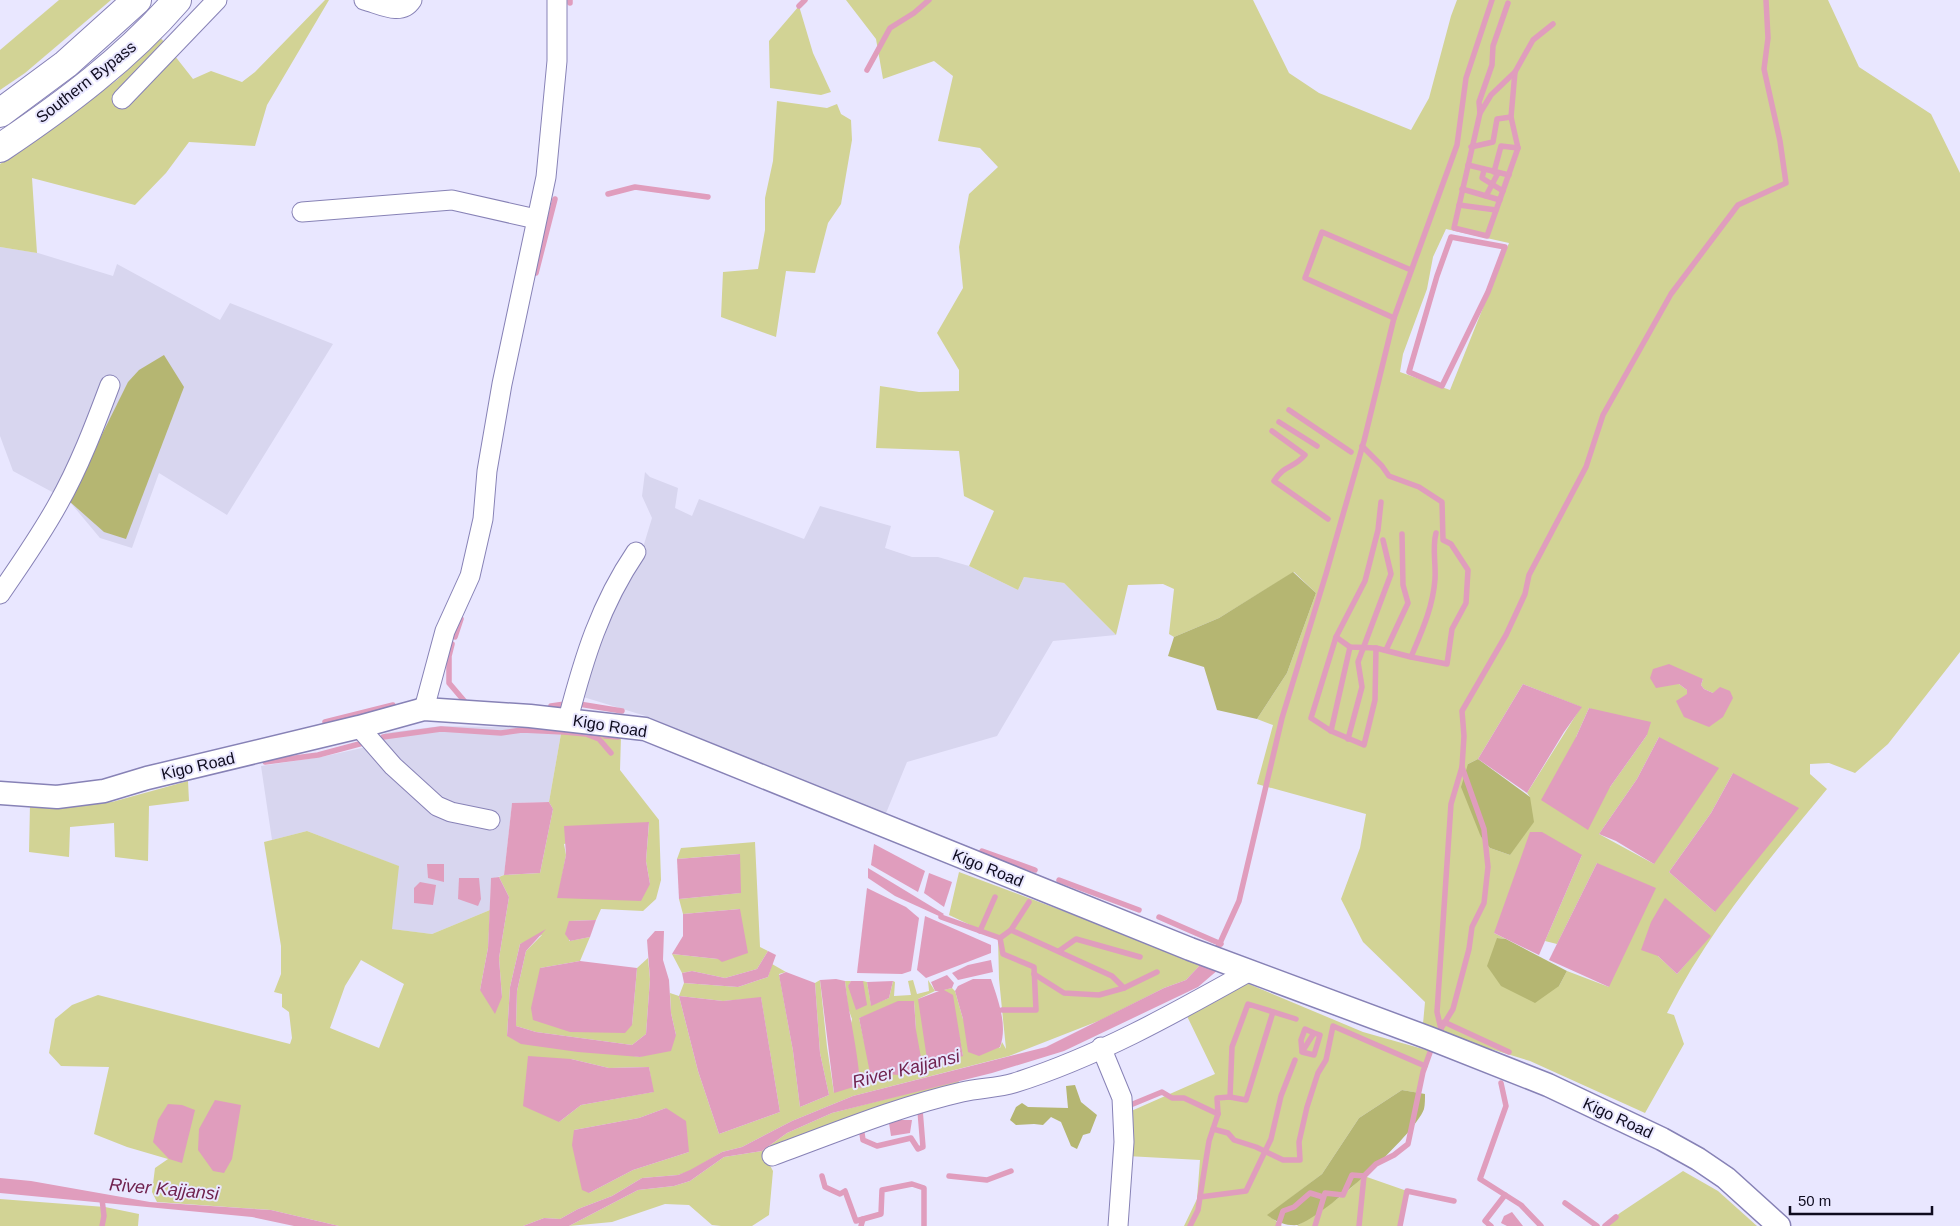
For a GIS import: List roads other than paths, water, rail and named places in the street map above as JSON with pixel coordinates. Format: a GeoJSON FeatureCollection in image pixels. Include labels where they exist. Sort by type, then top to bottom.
{"type":"FeatureCollection","features":[{"type":"Feature","properties":{"kind":"highway","name":"Southern Bypass"},"geometry":{"type":"LineString","coordinates":[[0,113],[66,64],[137,0]]}},
{"type":"Feature","properties":{"kind":"highway","name":"Southern Bypass"},"geometry":{"type":"LineString","coordinates":[[0,148],[83,88],[127,52],[172,6]]}},
{"type":"Feature","properties":{"kind":"street"},"geometry":{"type":"LineString","coordinates":[[122,99],[216,0]]}},
{"type":"Feature","properties":{"kind":"street"},"geometry":{"type":"LineString","coordinates":[[364,0],[398,10],[407,7],[412,0]]}},
{"type":"Feature","properties":{"kind":"street"},"geometry":{"type":"LineString","coordinates":[[424,709],[445,631],[470,576],[483,519],[487,471],[502,384],[548,162],[557,61],[557,0]]}},
{"type":"Feature","properties":{"kind":"street"},"geometry":{"type":"LineString","coordinates":[[302,212],[408,202],[452,200],[536,219]]}},
{"type":"Feature","properties":{"kind":"street"},"geometry":{"type":"LineString","coordinates":[[0,594],[59,503],[89,439],[110,385]]}},
{"type":"Feature","properties":{"kind":"street"},"geometry":{"type":"LineString","coordinates":[[568,720],[586,652],[612,590],[636,552]]}},
{"type":"Feature","properties":{"kind":"street","name":"Kigo Road"},"geometry":{"type":"LineString","coordinates":[[0,793],[57,797],[104,791],[147,778],[359,727],[424,709],[473,711],[645,729],[1190,949],[1548,1085],[1662,1139],[1726,1178],[1779,1226]]}},
{"type":"Feature","properties":{"kind":"street"},"geometry":{"type":"LineString","coordinates":[[359,727],[393,766],[436,806],[451,812],[490,820]]}},
{"type":"Feature","properties":{"kind":"street"},"geometry":{"type":"LineString","coordinates":[[772,1156],[892,1112],[962,1092],[1014,1083],[1101,1048],[1176,1012],[1250,971]]}},
{"type":"Feature","properties":{"kind":"street"},"geometry":{"type":"LineString","coordinates":[[1101,1048],[1122,1098],[1124,1142],[1118,1226]]}},
{"type":"Feature","properties":{"kind":"water"},"geometry":{"type":"Polygon","coordinates":[[[1669,664],[1703,679],[1701,685],[1704,689],[1713,693],[1720,687],[1730,691],[1733,698],[1723,717],[1709,727],[1684,717],[1676,701],[1687,694],[1687,690],[1679,684],[1656,688],[1650,678],[1653,669],[1669,664]]]}},
{"type":"Feature","properties":{"kind":"water"},"geometry":{"type":"Polygon","coordinates":[[[1523,684],[1582,707],[1564,732],[1527,793],[1478,759],[1523,684]]]}},
{"type":"Feature","properties":{"kind":"water"},"geometry":{"type":"Polygon","coordinates":[[[1589,708],[1651,722],[1647,735],[1610,787],[1588,830],[1541,800],[1576,737],[1589,708]]]}},
{"type":"Feature","properties":{"kind":"water"},"geometry":{"type":"Polygon","coordinates":[[[1659,737],[1719,768],[1654,864],[1616,841],[1599,834],[1637,779],[1659,737]]]}},
{"type":"Feature","properties":{"kind":"water"},"geometry":{"type":"Polygon","coordinates":[[[1733,773],[1799,808],[1715,912],[1669,872],[1711,813],[1733,773]]]}},
{"type":"Feature","properties":{"kind":"water"},"geometry":{"type":"Polygon","coordinates":[[[549,802],[553,809],[540,873],[504,875],[512,803],[549,802]]]}},
{"type":"Feature","properties":{"kind":"water"},"geometry":{"type":"Polygon","coordinates":[[[649,822],[646,861],[650,884],[641,901],[557,898],[566,855],[564,826],[649,822]]]}},
{"type":"Feature","properties":{"kind":"water"},"geometry":{"type":"Polygon","coordinates":[[[1530,832],[1542,832],[1582,855],[1539,955],[1494,933],[1530,832]]]}},
{"type":"Feature","properties":{"kind":"water"},"geometry":{"type":"Polygon","coordinates":[[[874,844],[925,871],[918,892],[871,865],[874,844]]]}},
{"type":"Feature","properties":{"kind":"water"},"geometry":{"type":"Polygon","coordinates":[[[740,854],[741,893],[679,899],[677,859],[740,854]]]}},
{"type":"Feature","properties":{"kind":"water"},"geometry":{"type":"Polygon","coordinates":[[[1597,863],[1656,888],[1609,987],[1549,960],[1597,863]]]}},
{"type":"Feature","properties":{"kind":"water"},"geometry":{"type":"Polygon","coordinates":[[[427,864],[444,864],[444,882],[428,878],[427,864]]]}},
{"type":"Feature","properties":{"kind":"water"},"geometry":{"type":"Polygon","coordinates":[[[868,868],[944,914],[941,917],[895,896],[868,878],[868,868]]]}},
{"type":"Feature","properties":{"kind":"water"},"geometry":{"type":"Polygon","coordinates":[[[929,873],[952,882],[944,907],[924,893],[929,873]]]}},
{"type":"Feature","properties":{"kind":"water"},"geometry":{"type":"Polygon","coordinates":[[[499,877],[509,897],[499,958],[502,997],[495,1014],[480,990],[488,948],[491,878],[499,877]]]}},
{"type":"Feature","properties":{"kind":"water"},"geometry":{"type":"Polygon","coordinates":[[[459,878],[479,878],[481,899],[478,906],[458,899],[459,878]]]}},
{"type":"Feature","properties":{"kind":"water"},"geometry":{"type":"Polygon","coordinates":[[[420,882],[436,885],[433,905],[414,903],[414,888],[420,882]]]}},
{"type":"Feature","properties":{"kind":"water"},"geometry":{"type":"Polygon","coordinates":[[[867,888],[906,907],[919,918],[911,971],[902,974],[857,973],[867,888]]]}},
{"type":"Feature","properties":{"kind":"water"},"geometry":{"type":"Polygon","coordinates":[[[1665,898],[1711,936],[1677,974],[1658,956],[1641,950],[1651,922],[1665,898]]]}},
{"type":"Feature","properties":{"kind":"water"},"geometry":{"type":"Polygon","coordinates":[[[740,909],[748,953],[722,962],[718,959],[672,954],[683,936],[683,914],[740,909]]]}},
{"type":"Feature","properties":{"kind":"water"},"geometry":{"type":"Polygon","coordinates":[[[925,916],[991,945],[991,953],[926,978],[917,970],[925,916]]]}},
{"type":"Feature","properties":{"kind":"water"},"geometry":{"type":"Polygon","coordinates":[[[596,920],[590,937],[570,941],[565,934],[569,921],[596,920]]]}},
{"type":"Feature","properties":{"kind":"water"},"geometry":{"type":"Polygon","coordinates":[[[546,929],[526,951],[517,991],[516,1026],[536,1032],[632,1045],[646,1034],[650,979],[647,940],[655,931],[664,931],[663,960],[669,980],[671,1013],[676,1035],[671,1051],[640,1057],[578,1052],[521,1044],[507,1036],[510,987],[520,944],[546,929]]]}},
{"type":"Feature","properties":{"kind":"water"},"geometry":{"type":"Polygon","coordinates":[[[768,951],[776,955],[768,977],[738,987],[684,983],[682,973],[692,971],[725,978],[757,969],[768,951]]]}},
{"type":"Feature","properties":{"kind":"water"},"geometry":{"type":"Polygon","coordinates":[[[991,960],[993,972],[958,980],[952,973],[968,965],[991,960]]]}},
{"type":"Feature","properties":{"kind":"water"},"geometry":{"type":"Polygon","coordinates":[[[580,961],[637,968],[632,1025],[625,1033],[570,1032],[533,1020],[531,1008],[540,968],[580,961]]]}},
{"type":"Feature","properties":{"kind":"water"},"geometry":{"type":"Polygon","coordinates":[[[1202,963],[1219,969],[1198,987],[1064,1051],[992,1073],[832,1113],[787,1133],[762,1151],[724,1157],[690,1181],[674,1186],[638,1190],[569,1226],[523,1226],[544,1218],[560,1219],[578,1209],[612,1196],[642,1178],[678,1175],[722,1152],[742,1147],[792,1121],[853,1096],[1046,1047],[1164,988],[1186,980],[1202,963]]]}},
{"type":"Feature","properties":{"kind":"water"},"geometry":{"type":"Polygon","coordinates":[[[786,972],[815,983],[820,1053],[829,1095],[800,1107],[793,1051],[779,975],[786,972]]]}},
{"type":"Feature","properties":{"kind":"water"},"geometry":{"type":"Polygon","coordinates":[[[947,975],[954,983],[952,988],[944,990],[953,995],[963,1056],[928,1066],[918,999],[939,991],[935,991],[931,982],[947,975]]]}},
{"type":"Feature","properties":{"kind":"water"},"geometry":{"type":"Polygon","coordinates":[[[836,979],[845,981],[860,1085],[834,1093],[820,980],[836,979]]]}},
{"type":"Feature","properties":{"kind":"water"},"geometry":{"type":"Polygon","coordinates":[[[973,979],[991,979],[1003,1021],[1000,1047],[979,1056],[968,1052],[963,1019],[955,991],[958,986],[973,979]]]}},
{"type":"Feature","properties":{"kind":"water"},"geometry":{"type":"Polygon","coordinates":[[[851,981],[863,981],[867,1005],[856,1010],[848,986],[851,981]]]}},
{"type":"Feature","properties":{"kind":"water"},"geometry":{"type":"Polygon","coordinates":[[[893,981],[889,998],[871,1006],[867,982],[893,981]]]}},
{"type":"Feature","properties":{"kind":"water"},"geometry":{"type":"Polygon","coordinates":[[[679,996],[723,1001],[761,997],[780,1112],[719,1134],[698,1071],[679,996]]]}},
{"type":"Feature","properties":{"kind":"water","name":"River Kajjansi"},"geometry":{"type":"Polygon","coordinates":[[[898,1001],[914,1001],[916,1030],[922,1063],[899,1075],[870,1073],[859,1018],[898,1001]]]}},
{"type":"Feature","properties":{"kind":"water"},"geometry":{"type":"Polygon","coordinates":[[[528,1056],[571,1059],[609,1068],[649,1067],[654,1092],[581,1105],[559,1122],[523,1106],[528,1056]]]}},
{"type":"Feature","properties":{"kind":"water"},"geometry":{"type":"Polygon","coordinates":[[[215,1100],[241,1105],[232,1159],[224,1173],[213,1171],[198,1150],[199,1129],[215,1100]]]}},
{"type":"Feature","properties":{"kind":"water"},"geometry":{"type":"Polygon","coordinates":[[[168,1104],[182,1105],[195,1110],[182,1163],[169,1159],[153,1142],[158,1120],[168,1104]]]}},
{"type":"Feature","properties":{"kind":"water"},"geometry":{"type":"Polygon","coordinates":[[[666,1108],[686,1121],[689,1152],[633,1170],[589,1193],[582,1190],[572,1145],[574,1130],[639,1118],[666,1108]]]}},
{"type":"Feature","properties":{"kind":"water"},"geometry":{"type":"Polygon","coordinates":[[[894,1120],[912,1120],[910,1133],[891,1136],[889,1123],[894,1120]]]}},
{"type":"Feature","properties":{"kind":"water"},"geometry":{"type":"Polygon","coordinates":[[[0,1178],[31,1181],[150,1202],[271,1210],[339,1226],[294,1226],[252,1217],[0,1193],[0,1178]]]}},
{"type":"Feature","properties":{"kind":"water"},"geometry":{"type":"Polygon","coordinates":[[[1512,1212],[1523,1226],[1507,1226],[1501,1223],[1504,1216],[1512,1212]]]}},
{"type":"Feature","properties":{"kind":"waterway"},"geometry":{"type":"LineString","coordinates":[[799,6],[805,0]]}},
{"type":"Feature","properties":{"kind":"waterway"},"geometry":{"type":"LineString","coordinates":[[867,70],[890,28],[914,13],[929,0]]}},
{"type":"Feature","properties":{"kind":"waterway"},"geometry":{"type":"LineString","coordinates":[[1215,954],[1239,901],[1282,718],[1364,441],[1394,318],[1457,145],[1466,78],[1492,0]]}},
{"type":"Feature","properties":{"kind":"waterway"},"geometry":{"type":"LineString","coordinates":[[1437,1035],[1453,1009],[1469,949],[1472,927],[1484,903],[1488,867],[1484,829],[1462,767],[1464,736],[1462,711],[1506,635],[1525,594],[1529,575],[1586,467],[1603,415],[1671,294],[1738,205],[1786,183],[1780,141],[1764,69],[1768,38],[1766,0]]}},
{"type":"Feature","properties":{"kind":"waterway"},"geometry":{"type":"LineString","coordinates":[[1508,3],[1493,46],[1492,65],[1479,102],[1480,113],[1454,228],[1487,236],[1518,148],[1511,117],[1515,72]]}},
{"type":"Feature","properties":{"kind":"waterway"},"geometry":{"type":"LineString","coordinates":[[1480,113],[1491,95],[1515,72],[1533,40],[1553,24]]}},
{"type":"Feature","properties":{"kind":"waterway"},"geometry":{"type":"LineString","coordinates":[[1471,147],[1493,142],[1497,119],[1511,117]]}},
{"type":"Feature","properties":{"kind":"waterway"},"geometry":{"type":"LineString","coordinates":[[1494,172],[1501,146],[1518,148]]}},
{"type":"Feature","properties":{"kind":"waterway"},"geometry":{"type":"LineString","coordinates":[[1468,165],[1509,175]]}},
{"type":"Feature","properties":{"kind":"waterway"},"geometry":{"type":"LineString","coordinates":[[1484,170],[1482,178],[1503,191]]}},
{"type":"Feature","properties":{"kind":"waterway"},"geometry":{"type":"LineString","coordinates":[[1486,196],[1498,173]]}},
{"type":"Feature","properties":{"kind":"waterway"},"geometry":{"type":"LineString","coordinates":[[608,194],[635,187],[708,197]]}},
{"type":"Feature","properties":{"kind":"waterway"},"geometry":{"type":"LineString","coordinates":[[1462,189],[1500,200]]}},
{"type":"Feature","properties":{"kind":"waterway"},"geometry":{"type":"LineString","coordinates":[[536,273],[555,199]]}},
{"type":"Feature","properties":{"kind":"waterway"},"geometry":{"type":"LineString","coordinates":[[1459,205],[1496,210]]}},
{"type":"Feature","properties":{"kind":"waterway"},"geometry":{"type":"LineString","coordinates":[[1394,318],[1305,278],[1322,232],[1411,270]]}},
{"type":"Feature","properties":{"kind":"waterway"},"geometry":{"type":"LineString","coordinates":[[1451,237],[1505,247],[1488,292],[1442,386],[1409,372],[1437,276],[1451,237]]}},
{"type":"Feature","properties":{"kind":"waterway"},"geometry":{"type":"LineString","coordinates":[[1289,410],[1351,452]]}},
{"type":"Feature","properties":{"kind":"waterway"},"geometry":{"type":"LineString","coordinates":[[1279,422],[1317,446]]}},
{"type":"Feature","properties":{"kind":"waterway"},"geometry":{"type":"LineString","coordinates":[[1272,431],[1305,455],[1297,463],[1285,469],[1274,481],[1328,519]]}},
{"type":"Feature","properties":{"kind":"waterway"},"geometry":{"type":"LineString","coordinates":[[1362,446],[1389,476],[1419,487],[1442,502],[1443,540],[1451,544],[1468,570],[1466,603],[1452,629],[1447,664],[1411,657]]}},
{"type":"Feature","properties":{"kind":"waterway"},"geometry":{"type":"LineString","coordinates":[[1376,648],[1375,700],[1364,745],[1331,731],[1311,718],[1336,637],[1365,581],[1378,530],[1381,502]]}},
{"type":"Feature","properties":{"kind":"waterway"},"geometry":{"type":"LineString","coordinates":[[1336,637],[1350,647],[1376,648],[1411,657],[1432,599],[1435,579],[1434,544],[1436,533]]}},
{"type":"Feature","properties":{"kind":"waterway"},"geometry":{"type":"LineString","coordinates":[[1386,650],[1408,603],[1403,585],[1402,534]]}},
{"type":"Feature","properties":{"kind":"waterway"},"geometry":{"type":"LineString","coordinates":[[1348,739],[1362,687],[1358,662],[1391,574],[1383,540]]}},
{"type":"Feature","properties":{"kind":"waterway"},"geometry":{"type":"LineString","coordinates":[[455,637],[461,619]]}},
{"type":"Feature","properties":{"kind":"waterway"},"geometry":{"type":"LineString","coordinates":[[452,644],[449,656],[449,683],[466,703]]}},
{"type":"Feature","properties":{"kind":"waterway"},"geometry":{"type":"LineString","coordinates":[[1331,731],[1350,647]]}},
{"type":"Feature","properties":{"kind":"waterway"},"geometry":{"type":"LineString","coordinates":[[551,706],[565,704]]}},
{"type":"Feature","properties":{"kind":"waterway"},"geometry":{"type":"LineString","coordinates":[[579,704],[622,711]]}},
{"type":"Feature","properties":{"kind":"waterway"},"geometry":{"type":"LineString","coordinates":[[325,722],[393,705]]}},
{"type":"Feature","properties":{"kind":"waterway"},"geometry":{"type":"LineString","coordinates":[[383,737],[441,729],[501,733],[522,730],[564,732],[586,734],[599,739],[611,753]]}},
{"type":"Feature","properties":{"kind":"waterway"},"geometry":{"type":"LineString","coordinates":[[605,736],[618,737]]}},
{"type":"Feature","properties":{"kind":"waterway"},"geometry":{"type":"LineString","coordinates":[[265,762],[318,755],[363,743]]}},
{"type":"Feature","properties":{"kind":"waterway"},"geometry":{"type":"LineString","coordinates":[[1441,1029],[1437,1012],[1451,804],[1462,767]]}},
{"type":"Feature","properties":{"kind":"waterway"},"geometry":{"type":"LineString","coordinates":[[982,851],[1035,870]]}},
{"type":"Feature","properties":{"kind":"waterway"},"geometry":{"type":"LineString","coordinates":[[1059,880],[1139,910]]}},
{"type":"Feature","properties":{"kind":"waterway"},"geometry":{"type":"LineString","coordinates":[[980,931],[995,897]]}},
{"type":"Feature","properties":{"kind":"waterway"},"geometry":{"type":"LineString","coordinates":[[1000,938],[1011,930],[1029,902]]}},
{"type":"Feature","properties":{"kind":"waterway"},"geometry":{"type":"LineString","coordinates":[[941,917],[1000,938],[1003,954],[1034,967],[1036,1010],[1002,1010]]}},
{"type":"Feature","properties":{"kind":"waterway"},"geometry":{"type":"LineString","coordinates":[[1159,917],[1221,944]]}},
{"type":"Feature","properties":{"kind":"waterway"},"geometry":{"type":"LineString","coordinates":[[1011,930],[1112,976],[1124,988],[1157,972]]}},
{"type":"Feature","properties":{"kind":"waterway"},"geometry":{"type":"LineString","coordinates":[[1059,951],[1076,939],[1140,957]]}},
{"type":"Feature","properties":{"kind":"waterway"},"geometry":{"type":"LineString","coordinates":[[1034,974],[1064,993],[1099,995],[1124,988]]}},
{"type":"Feature","properties":{"kind":"waterway"},"geometry":{"type":"LineString","coordinates":[[1200,1197],[1209,1141],[1218,1114],[1217,1098],[1230,1097],[1232,1047],[1248,1004],[1296,1019]]}},
{"type":"Feature","properties":{"kind":"waterway"},"geometry":{"type":"LineString","coordinates":[[1230,1097],[1246,1100],[1273,1012]]}},
{"type":"Feature","properties":{"kind":"waterway"},"geometry":{"type":"LineString","coordinates":[[1444,1022],[1509,1052]]}},
{"type":"Feature","properties":{"kind":"waterway"},"geometry":{"type":"LineString","coordinates":[[1213,1129],[1228,1133],[1234,1140],[1256,1147],[1283,1160],[1300,1160],[1299,1142],[1307,1107],[1318,1073],[1326,1060],[1333,1026],[1425,1066]]}},
{"type":"Feature","properties":{"kind":"waterway"},"geometry":{"type":"LineString","coordinates":[[1302,1052],[1314,1033],[1320,1035],[1314,1055],[1302,1052],[1301,1040],[1305,1029],[1314,1033]]}},
{"type":"Feature","properties":{"kind":"waterway"},"geometry":{"type":"LineString","coordinates":[[1315,1226],[1325,1193],[1343,1195],[1352,1175],[1364,1176],[1376,1164],[1394,1155],[1408,1144],[1423,1072],[1433,1044]]}},
{"type":"Feature","properties":{"kind":"waterway"},"geometry":{"type":"LineString","coordinates":[[1190,1226],[1198,1210],[1200,1197],[1246,1191],[1271,1139],[1281,1096],[1295,1060]]}},
{"type":"Feature","properties":{"kind":"waterway","name":"River Kajjansi"},"geometry":{"type":"LineString","coordinates":[[860,1085],[870,1073]]}},
{"type":"Feature","properties":{"kind":"waterway"},"geometry":{"type":"LineString","coordinates":[[1501,1083],[1506,1106],[1480,1179],[1521,1205],[1541,1226]]}},
{"type":"Feature","properties":{"kind":"waterway"},"geometry":{"type":"LineString","coordinates":[[1128,1106],[1162,1092],[1172,1098],[1184,1098],[1218,1114]]}},
{"type":"Feature","properties":{"kind":"waterway"},"geometry":{"type":"LineString","coordinates":[[861,1127],[863,1140],[877,1146],[911,1138],[918,1149],[923,1147],[920,1110]]}},
{"type":"Feature","properties":{"kind":"waterway"},"geometry":{"type":"LineString","coordinates":[[949,1176],[987,1180],[1011,1171]]}},
{"type":"Feature","properties":{"kind":"waterway"},"geometry":{"type":"LineString","coordinates":[[822,1176],[825,1187],[840,1194],[845,1191],[856,1221],[881,1214],[882,1190],[912,1184],[924,1188],[924,1226]]}},
{"type":"Feature","properties":{"kind":"waterway"},"geometry":{"type":"LineString","coordinates":[[1359,1226],[1364,1176]]}},
{"type":"Feature","properties":{"kind":"waterway"},"geometry":{"type":"LineString","coordinates":[[1400,1226],[1407,1191],[1454,1201]]}},
{"type":"Feature","properties":{"kind":"waterway"},"geometry":{"type":"LineString","coordinates":[[1278,1226],[1283,1211],[1294,1207],[1310,1193],[1323,1197]]}},
{"type":"Feature","properties":{"kind":"waterway"},"geometry":{"type":"LineString","coordinates":[[1491,1226],[1485,1221],[1505,1195]]}},
{"type":"Feature","properties":{"kind":"waterway","name":"River Kajjansi"},"geometry":{"type":"LineString","coordinates":[[102,1199],[104,1216],[102,1226]]}},
{"type":"Feature","properties":{"kind":"waterway"},"geometry":{"type":"LineString","coordinates":[[1565,1203],[1597,1226]]}},
{"type":"Feature","properties":{"kind":"waterway"},"geometry":{"type":"LineString","coordinates":[[1605,1226],[1616,1217]]}},
{"type":"Feature","properties":{"kind":"waterway"},"geometry":{"type":"LineString","coordinates":[[861,1226],[863,1219]]}}]}
